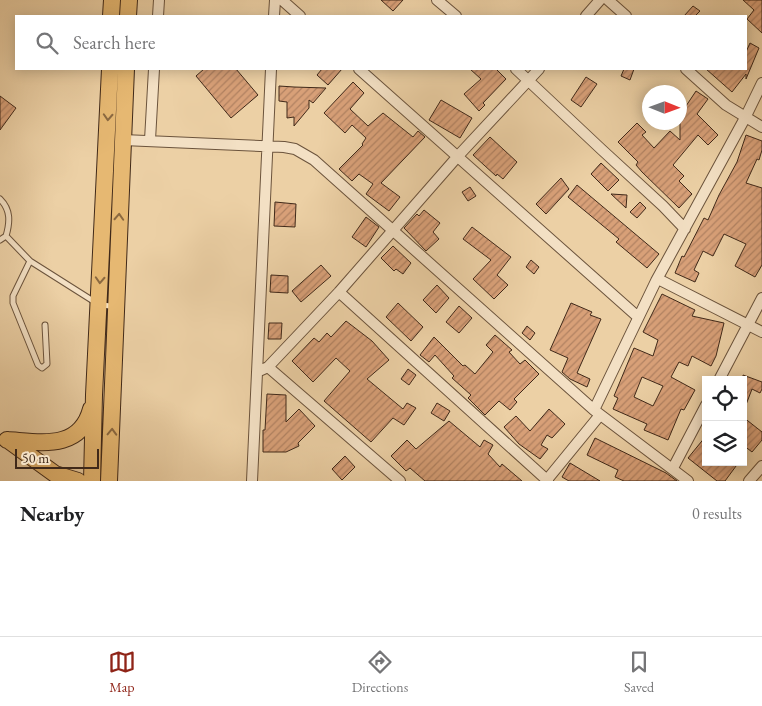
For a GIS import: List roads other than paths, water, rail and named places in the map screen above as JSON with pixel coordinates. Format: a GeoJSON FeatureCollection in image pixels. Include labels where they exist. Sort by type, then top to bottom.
{"type":"FeatureCollection","features":[{"type":"Feature","properties":{"kind":"main road"},"geometry":{"type":"LineString","coordinates":[[111,15],[112,0]]}},
{"type":"Feature","properties":{"kind":"main road"},"geometry":{"type":"LineString","coordinates":[[128,15],[129,0]]}},
{"type":"Feature","properties":{"kind":"main road"},"geometry":{"type":"LineString","coordinates":[[92,481],[94,395],[110,70]]}},
{"type":"Feature","properties":{"kind":"main road"},"geometry":{"type":"LineString","coordinates":[[109,481],[126,70]]}},
{"type":"Feature","properties":{"kind":"main road"},"geometry":{"type":"LineString","coordinates":[[4,437],[41,442],[64,440],[84,426],[94,395]]}},
{"type":"Feature","properties":{"kind":"main road"},"geometry":{"type":"LineString","coordinates":[[4,437],[58,477],[78,481]]}},
{"type":"Feature","properties":{"kind":"street"},"geometry":{"type":"LineString","coordinates":[[158,15],[159,0]]}},
{"type":"Feature","properties":{"kind":"street"},"geometry":{"type":"LineString","coordinates":[[274,15],[275,0]]}},
{"type":"Feature","properties":{"kind":"street"},"geometry":{"type":"LineString","coordinates":[[282,0],[299,15]]}},
{"type":"Feature","properties":{"kind":"street"},"geometry":{"type":"LineString","coordinates":[[437,0],[455,15]]}},
{"type":"Feature","properties":{"kind":"street"},"geometry":{"type":"LineString","coordinates":[[587,15],[600,0]]}},
{"type":"Feature","properties":{"kind":"street"},"geometry":{"type":"LineString","coordinates":[[608,0],[625,15]]}},
{"type":"Feature","properties":{"kind":"street"},"geometry":{"type":"LineString","coordinates":[[150,140],[154,70]]}},
{"type":"Feature","properties":{"kind":"street"},"geometry":{"type":"LineString","coordinates":[[252,481],[272,70]]}},
{"type":"Feature","properties":{"kind":"street"},"geometry":{"type":"LineString","coordinates":[[361,70],[638,317]]}},
{"type":"Feature","properties":{"kind":"street"},"geometry":{"type":"LineString","coordinates":[[517,70],[600,150],[663,206],[685,229]]}},
{"type":"Feature","properties":{"kind":"street"},"geometry":{"type":"LineString","coordinates":[[257,372],[268,367],[339,292],[458,156],[538,70]]}},
{"type":"Feature","properties":{"kind":"street"},"geometry":{"type":"LineString","coordinates":[[687,70],[726,106],[762,127]]}},
{"type":"Feature","properties":{"kind":"street"},"geometry":{"type":"LineString","coordinates":[[339,292],[547,481],[597,412],[638,317],[762,83]]}},
{"type":"Feature","properties":{"kind":"street"},"geometry":{"type":"LineString","coordinates":[[123,140],[267,146],[295,149],[305,154],[597,412],[688,481]]}},
{"type":"Feature","properties":{"kind":"street"},"geometry":{"type":"LineString","coordinates":[[658,279],[762,332]]}},
{"type":"Feature","properties":{"kind":"street"},"geometry":{"type":"LineString","coordinates":[[721,376],[762,298]]}},
{"type":"Feature","properties":{"kind":"street"},"geometry":{"type":"LineString","coordinates":[[268,367],[400,481]]}},
{"type":"Feature","properties":{"kind":"street"},"geometry":{"type":"LineString","coordinates":[[672,468],[702,412]]}},
{"type":"Feature","properties":{"kind":"street"},"geometry":{"type":"LineString","coordinates":[[749,481],[762,466]]}},
{"type":"Feature","properties":{"kind":"lane"},"geometry":{"type":"LineString","coordinates":[[0,199],[8,211],[6,236],[0,240]]}},
{"type":"Feature","properties":{"kind":"lane"},"geometry":{"type":"LineString","coordinates":[[6,236],[30,261],[98,304],[115,307]]}},
{"type":"Feature","properties":{"kind":"lane"},"geometry":{"type":"LineString","coordinates":[[30,261],[13,296],[13,303],[38,365],[42,368],[47,364],[44,325]]}}]}
